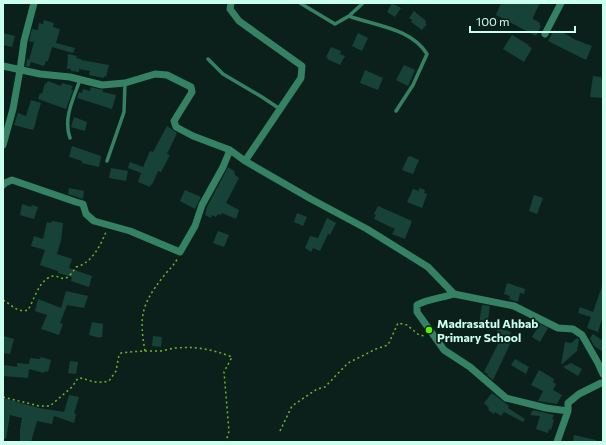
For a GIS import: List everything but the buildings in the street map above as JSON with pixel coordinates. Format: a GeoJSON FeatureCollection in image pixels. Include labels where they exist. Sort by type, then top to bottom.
{"type":"FeatureCollection","features":[{"type":"Feature","properties":{"kind":"street"},"geometry":{"type":"LineString","coordinates":[[3,143],[13,109],[24,41],[34,3]]}},
{"type":"Feature","properties":{"kind":"street"},"geometry":{"type":"LineString","coordinates":[[231,3],[230,9],[239,21],[302,66],[301,78],[245,161]]}},
{"type":"Feature","properties":{"kind":"street"},"geometry":{"type":"LineString","coordinates":[[546,34],[561,3]]}},
{"type":"Feature","properties":{"kind":"street"},"geometry":{"type":"LineString","coordinates":[[3,66],[40,74],[70,77],[102,85],[125,83],[155,74],[167,75],[191,87],[192,92],[174,121],[176,127],[193,136],[230,150],[245,161],[311,199],[367,228],[428,267],[454,294]]}},
{"type":"Feature","properties":{"kind":"street"},"geometry":{"type":"LineString","coordinates":[[3,186],[5,183],[12,180],[83,204],[86,214],[94,221],[130,231],[180,252],[195,226],[202,205],[223,167],[230,150]]}},
{"type":"Feature","properties":{"kind":"street"},"geometry":{"type":"LineString","coordinates":[[568,411],[546,408],[506,398],[470,367],[444,350],[417,312],[417,305],[423,301],[454,294],[514,306],[558,328],[573,329],[582,335],[603,374]]}},
{"type":"Feature","properties":{"kind":"street"},"geometry":{"type":"LineString","coordinates":[[557,442],[568,411],[568,403],[586,391],[603,383]]}},
{"type":"Feature","properties":{"kind":"lane"},"geometry":{"type":"LineString","coordinates":[[300,3],[335,24],[349,16],[363,3]]}},
{"type":"Feature","properties":{"kind":"lane"},"geometry":{"type":"LineString","coordinates":[[349,16],[392,28],[406,35],[424,48],[427,54],[413,85],[396,111]]}},
{"type":"Feature","properties":{"kind":"lane"},"geometry":{"type":"LineString","coordinates":[[208,59],[223,74],[280,109]]}},
{"type":"Feature","properties":{"kind":"lane"},"geometry":{"type":"LineString","coordinates":[[70,138],[67,121],[73,98],[80,80]]}},
{"type":"Feature","properties":{"kind":"lane"},"geometry":{"type":"LineString","coordinates":[[107,161],[124,112],[125,83]]}},
{"type":"Feature","properties":{"kind":"path"},"geometry":{"type":"LineString","coordinates":[[3,300],[17,310],[28,310],[38,289],[46,279],[51,276],[65,279],[70,277],[76,267],[83,265],[92,258],[109,225]]}},
{"type":"Feature","properties":{"kind":"path"},"geometry":{"type":"LineString","coordinates":[[145,351],[141,322],[144,307],[160,280],[176,263],[180,252]]}},
{"type":"Feature","properties":{"kind":"path"},"geometry":{"type":"LineString","coordinates":[[280,430],[292,406],[317,389],[325,387],[348,363],[376,349],[388,345],[398,324],[407,325],[419,335],[425,336],[432,333]]}},
{"type":"Feature","properties":{"kind":"path"},"geometry":{"type":"LineString","coordinates":[[3,397],[39,406],[50,406],[72,387],[78,378],[99,382],[109,381],[116,371],[119,355],[122,353],[193,347],[209,349],[232,357],[224,372],[229,431],[226,442]]}},
{"type":"Feature","properties":{"kind":"place","name":"Madrasatul Ahbab Primary School"},"geometry":{"type":"Point","coordinates":[429,330]}}]}
